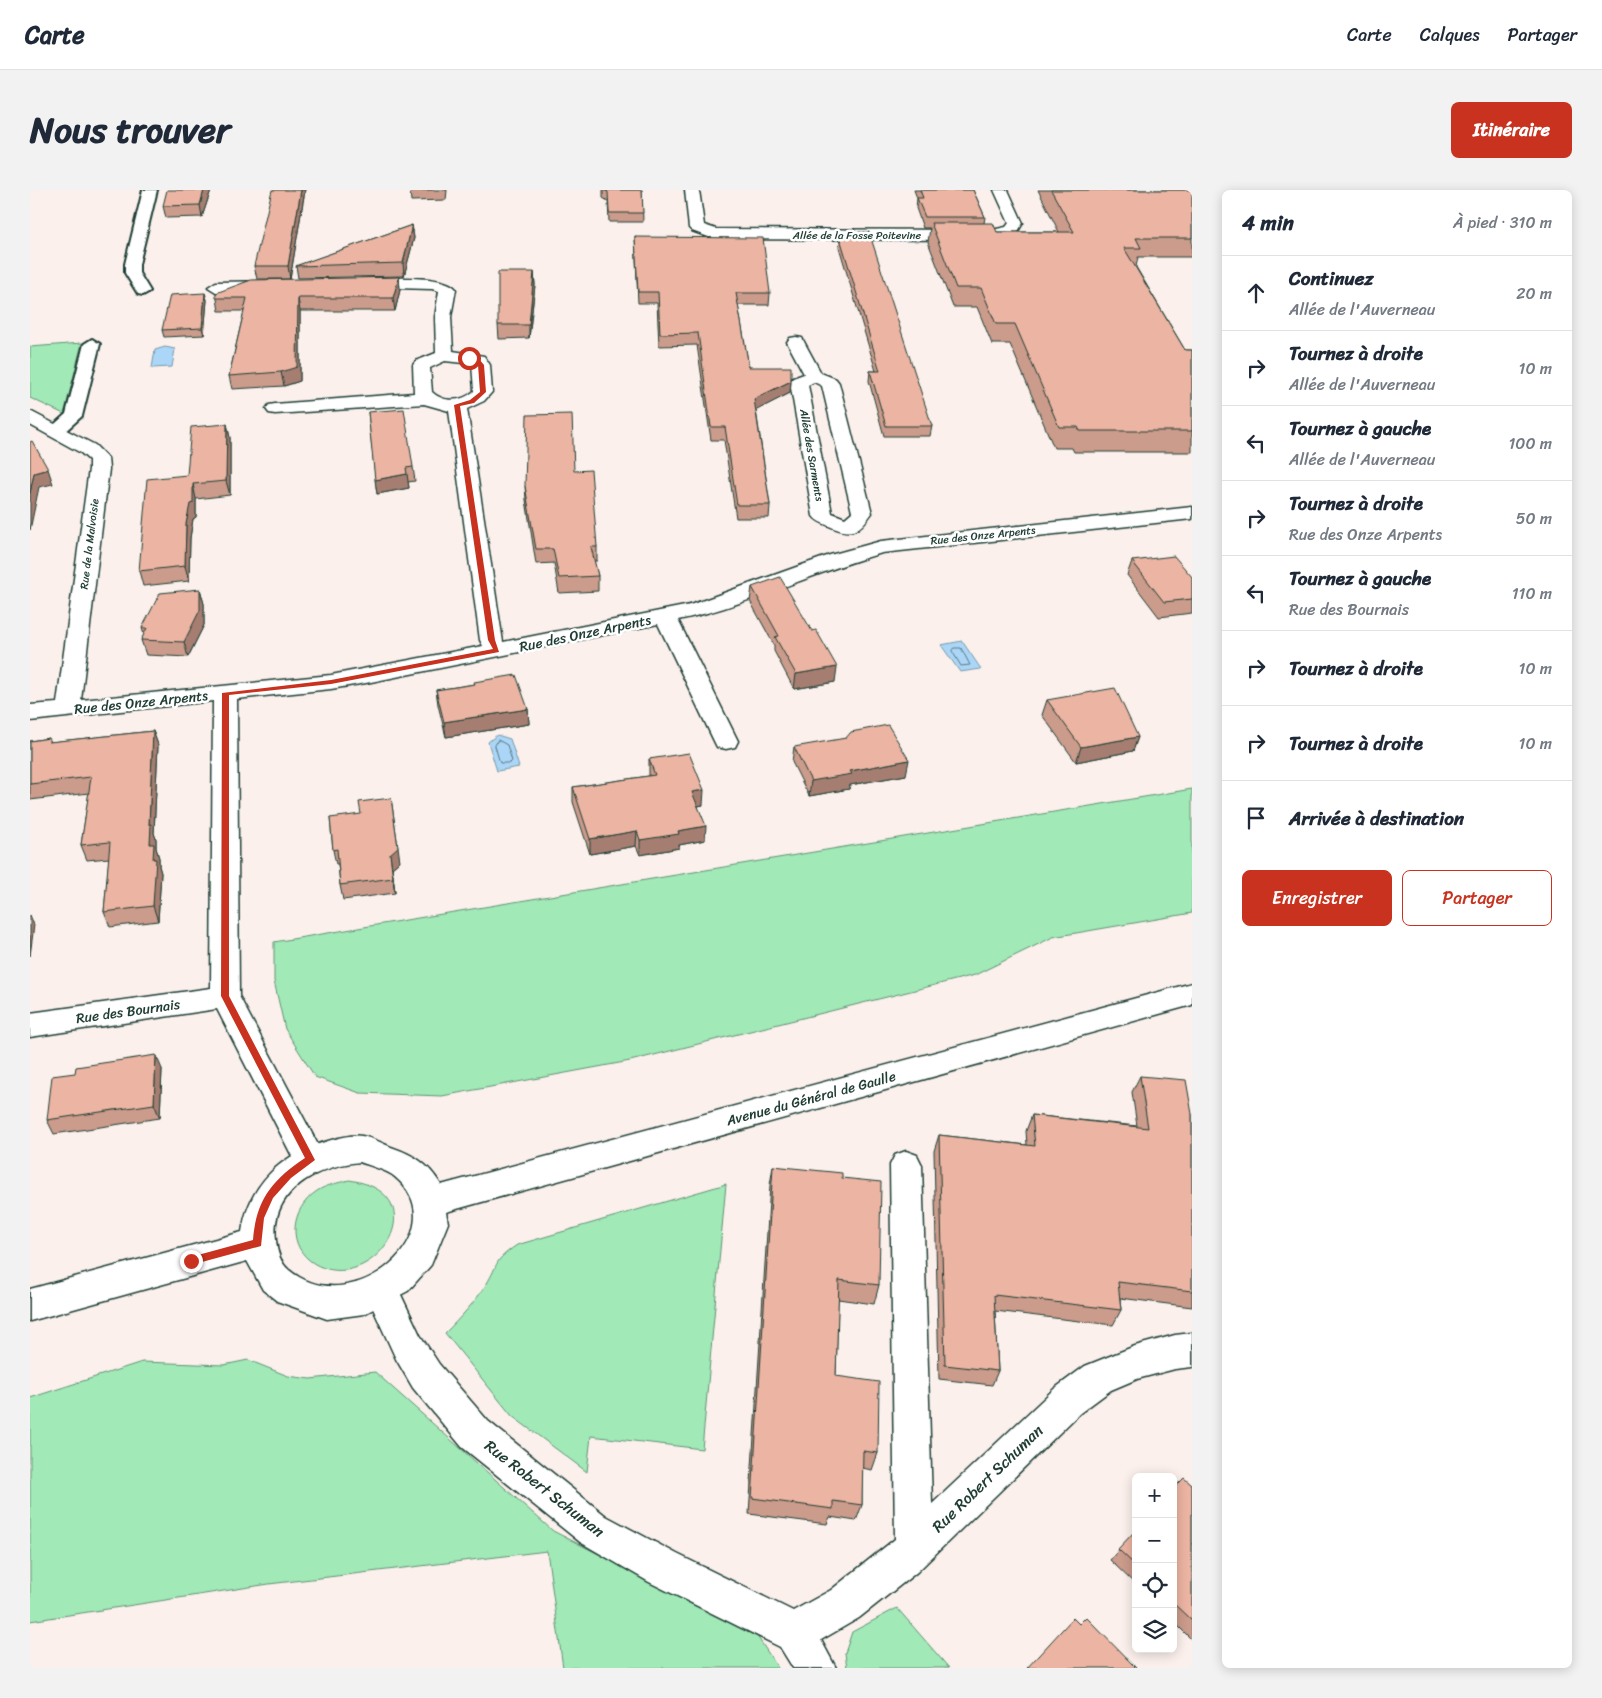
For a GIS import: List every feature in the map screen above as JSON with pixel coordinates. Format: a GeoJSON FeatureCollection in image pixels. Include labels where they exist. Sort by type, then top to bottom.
{"type":"FeatureCollection","features":[{"type":"Feature","properties":{"kind":"street","name":"Allée de la Fosse Poitevine"},"geometry":{"type":"LineString","coordinates":[[692,190],[696,228],[714,234],[972,235],[1003,234],[1012,230],[1016,223],[1001,190]]}},
{"type":"Feature","properties":{"kind":"street"},"geometry":{"type":"LineString","coordinates":[[342,285],[434,284],[448,289],[443,323],[445,356]]}},
{"type":"Feature","properties":{"kind":"street"},"geometry":{"type":"LineString","coordinates":[[216,287],[284,286]]}},
{"type":"Feature","properties":{"kind":"street"},"geometry":{"type":"LineString","coordinates":[[796,342],[814,376],[830,383],[862,514],[848,527],[851,539],[859,552]]}},
{"type":"Feature","properties":{"kind":"street"},"geometry":{"type":"LineString","coordinates":[[445,356],[478,360],[481,365],[483,392],[472,402],[457,405],[432,402],[423,394],[422,365],[435,358],[445,356]]}},
{"type":"Feature","properties":{"kind":"street","name":"Allée des Sarments"},"geometry":{"type":"LineString","coordinates":[[814,376],[799,382],[823,516],[848,527]]}},
{"type":"Feature","properties":{"kind":"street"},"geometry":{"type":"LineString","coordinates":[[275,409],[426,398]]}},
{"type":"Feature","properties":{"kind":"street"},"geometry":{"type":"LineString","coordinates":[[457,405],[491,640],[497,651]]}},
{"type":"Feature","properties":{"kind":"street","name":"Rue de la Malvoisie"},"geometry":{"type":"LineString","coordinates":[[30,417],[94,453],[98,458],[99,469],[68,709]]}},
{"type":"Feature","properties":{"kind":"street","name":"Rue des Onze Arpents"},"geometry":{"type":"LineString","coordinates":[[30,713],[331,682],[497,651],[665,616],[722,601],[859,552],[909,543],[1192,513]]}},
{"type":"Feature","properties":{"kind":"street","name":"Rue des Onze Arpents"},"geometry":{"type":"LineString","coordinates":[[665,616],[726,741]]}},
{"type":"Feature","properties":{"kind":"street"},"geometry":{"type":"LineString","coordinates":[[225,693],[225,996],[310,1160]]}},
{"type":"Feature","properties":{"kind":"street","name":"Avenue du Général de Gaulle"},"geometry":{"type":"LineString","coordinates":[[431,1202],[1192,994]]}},
{"type":"Feature","properties":{"kind":"street","name":"Rue des Bournais"},"geometry":{"type":"LineString","coordinates":[[30,1025],[197,1002],[225,996]]}},
{"type":"Feature","properties":{"kind":"street"},"geometry":{"type":"LineString","coordinates":[[361,1149],[385,1154],[406,1165],[422,1181],[431,1202],[431,1227],[423,1251],[406,1273],[382,1291],[355,1300],[327,1303],[301,1297],[279,1284],[264,1266],[258,1243],[259,1218],[270,1195],[287,1175],[310,1160],[335,1151],[361,1149]]}},
{"type":"Feature","properties":{"kind":"street"},"geometry":{"type":"LineString","coordinates":[[906,1165],[914,1546]]}},
{"type":"Feature","properties":{"kind":"street"},"geometry":{"type":"LineString","coordinates":[[30,1305],[258,1243]]}},
{"type":"Feature","properties":{"kind":"street","name":"Rue Robert Schuman"},"geometry":{"type":"LineString","coordinates":[[382,1291],[408,1346],[426,1376],[475,1434],[593,1529],[663,1568],[794,1633],[845,1604],[914,1546],[1067,1401],[1098,1378],[1135,1363],[1175,1352],[1192,1350]]}},
{"type":"Feature","properties":{"kind":"street"},"geometry":{"type":"LineString","coordinates":[[794,1633],[816,1668]]}},
{"type":"Feature","properties":{"kind":"lane"},"geometry":{"type":"LineString","coordinates":[[143,291],[132,272],[132,264],[150,190]]}},
{"type":"Feature","properties":{"kind":"lane"},"geometry":{"type":"LineString","coordinates":[[55,431],[74,416],[92,344]]}},
{"type":"Feature","properties":{"kind":"green space"},"geometry":{"type":"Polygon","coordinates":[[[82,343],[64,414],[30,398],[30,347],[82,343]]]}},
{"type":"Feature","properties":{"kind":"green space"},"geometry":{"type":"Polygon","coordinates":[[[1192,789],[1192,913],[1053,937],[975,975],[630,1061],[442,1096],[360,1093],[315,1077],[285,1029],[274,981],[274,942],[1192,789]]]}},
{"type":"Feature","properties":{"kind":"green space"},"geometry":{"type":"Polygon","coordinates":[[[349,1180],[376,1189],[391,1203],[394,1221],[389,1239],[376,1255],[359,1267],[337,1270],[315,1264],[306,1257],[299,1248],[295,1228],[301,1208],[317,1191],[332,1184],[349,1180]]]}},
{"type":"Feature","properties":{"kind":"green space"},"geometry":{"type":"Polygon","coordinates":[[[726,1184],[702,1449],[591,1436],[587,1472],[512,1416],[445,1333],[482,1291],[500,1259],[517,1245],[726,1184]]]}},
{"type":"Feature","properties":{"kind":"green space"},"geometry":{"type":"Polygon","coordinates":[[[248,1360],[288,1376],[310,1379],[375,1372],[553,1531],[755,1633],[778,1668],[563,1668],[547,1551],[269,1584],[30,1621],[30,1398],[142,1362],[224,1365],[248,1360]]]}},
{"type":"Feature","properties":{"kind":"green space"},"geometry":{"type":"Polygon","coordinates":[[[897,1608],[949,1668],[847,1668],[845,1653],[852,1632],[897,1608]]]}},
{"type":"Feature","properties":{"kind":"water"},"geometry":{"type":"Polygon","coordinates":[[[165,347],[175,349],[172,367],[152,368],[155,350],[165,347]]]}},
{"type":"Feature","properties":{"kind":"water"},"geometry":{"type":"Polygon","coordinates":[[[962,641],[981,669],[960,672],[941,645],[962,641]]]}},
{"type":"Feature","properties":{"kind":"water"},"geometry":{"type":"Polygon","coordinates":[[[497,735],[510,739],[519,767],[497,771],[488,742],[497,735]]]}},
{"type":"Feature","properties":{"kind":"building"},"geometry":{"type":"Polygon","coordinates":[[[167,190],[204,190],[200,205],[163,206],[167,190]]]}},
{"type":"Feature","properties":{"kind":"building"},"geometry":{"type":"Polygon","coordinates":[[[272,190],[301,190],[288,266],[254,266],[272,190]]]}},
{"type":"Feature","properties":{"kind":"building"},"geometry":{"type":"Polygon","coordinates":[[[604,190],[642,190],[643,213],[609,213],[608,192],[604,190]]]}},
{"type":"Feature","properties":{"kind":"building"},"geometry":{"type":"Polygon","coordinates":[[[920,190],[973,190],[985,217],[925,217],[917,198],[923,198],[920,190]]]}},
{"type":"Feature","properties":{"kind":"building"},"geometry":{"type":"Polygon","coordinates":[[[1051,190],[1192,190],[1192,238],[1136,238],[1141,248],[1124,248],[1185,350],[1192,350],[1192,431],[1080,431],[1078,427],[1059,427],[1015,324],[996,324],[981,288],[956,288],[931,223],[993,223],[997,232],[1074,232],[1051,190]]]}},
{"type":"Feature","properties":{"kind":"building"},"geometry":{"type":"Polygon","coordinates":[[[412,225],[403,263],[296,266],[298,265],[412,225]]]}},
{"type":"Feature","properties":{"kind":"building"},"geometry":{"type":"Polygon","coordinates":[[[860,232],[869,232],[932,426],[886,426],[870,371],[880,371],[840,238],[860,232]]]}},
{"type":"Feature","properties":{"kind":"building"},"geometry":{"type":"Polygon","coordinates":[[[635,237],[763,238],[770,293],[736,293],[749,367],[791,367],[791,381],[754,399],[770,505],[737,505],[725,427],[711,427],[698,333],[660,334],[658,292],[638,292],[635,237]]]}},
{"type":"Feature","properties":{"kind":"building"},"geometry":{"type":"Polygon","coordinates":[[[498,272],[534,272],[529,325],[498,325],[498,272]]]}},
{"type":"Feature","properties":{"kind":"building"},"geometry":{"type":"Polygon","coordinates":[[[399,277],[393,298],[298,298],[297,367],[281,372],[229,376],[247,298],[216,298],[216,293],[251,280],[399,277]]]}},
{"type":"Feature","properties":{"kind":"building"},"geometry":{"type":"Polygon","coordinates":[[[205,293],[202,328],[162,330],[170,295],[205,293]]]}},
{"type":"Feature","properties":{"kind":"building"},"geometry":{"type":"Polygon","coordinates":[[[404,409],[413,467],[406,468],[407,474],[375,480],[368,412],[404,409]]]}},
{"type":"Feature","properties":{"kind":"building"},"geometry":{"type":"Polygon","coordinates":[[[572,414],[574,471],[591,470],[597,547],[591,547],[598,576],[559,578],[553,549],[536,549],[525,486],[527,415],[572,414]]]}},
{"type":"Feature","properties":{"kind":"building"},"geometry":{"type":"Polygon","coordinates":[[[227,424],[226,481],[193,484],[193,503],[190,504],[186,524],[185,566],[139,571],[147,479],[187,475],[191,427],[227,424]]]}},
{"type":"Feature","properties":{"kind":"building"},"geometry":{"type":"Polygon","coordinates":[[[32,441],[48,469],[34,473],[30,493],[30,442],[32,441]]]}},
{"type":"Feature","properties":{"kind":"building"},"geometry":{"type":"Polygon","coordinates":[[[1174,556],[1192,577],[1192,599],[1164,602],[1132,561],[1174,556]]]}},
{"type":"Feature","properties":{"kind":"building"},"geometry":{"type":"Polygon","coordinates":[[[780,577],[812,631],[816,630],[837,667],[796,674],[775,637],[779,636],[752,587],[780,577]]]}},
{"type":"Feature","properties":{"kind":"building"},"geometry":{"type":"Polygon","coordinates":[[[200,589],[200,610],[184,642],[141,640],[147,628],[142,628],[160,593],[200,589]]]}},
{"type":"Feature","properties":{"kind":"building"},"geometry":{"type":"Polygon","coordinates":[[[516,675],[528,709],[444,722],[436,690],[516,675]]]}},
{"type":"Feature","properties":{"kind":"building"},"geometry":{"type":"Polygon","coordinates":[[[1115,688],[1138,737],[1081,747],[1047,700],[1115,688]]]}},
{"type":"Feature","properties":{"kind":"building"},"geometry":{"type":"Polygon","coordinates":[[[888,725],[909,760],[850,771],[852,774],[811,781],[794,747],[846,738],[851,732],[888,725]]]}},
{"type":"Feature","properties":{"kind":"building"},"geometry":{"type":"Polygon","coordinates":[[[153,731],[149,825],[151,824],[150,844],[154,844],[153,859],[156,859],[153,906],[104,912],[110,842],[81,845],[91,777],[30,784],[30,741],[49,738],[49,742],[153,731]]]}},
{"type":"Feature","properties":{"kind":"building"},"geometry":{"type":"Polygon","coordinates":[[[689,753],[704,790],[692,792],[706,826],[678,831],[679,834],[640,840],[637,831],[590,839],[573,787],[655,775],[649,759],[689,753]]]}},
{"type":"Feature","properties":{"kind":"building"},"geometry":{"type":"Polygon","coordinates":[[[391,798],[398,847],[390,854],[393,878],[340,885],[337,849],[333,850],[330,818],[361,814],[359,802],[391,798]]]}},
{"type":"Feature","properties":{"kind":"building"},"geometry":{"type":"Polygon","coordinates":[[[156,1055],[154,1104],[47,1120],[52,1076],[75,1073],[76,1067],[156,1055]]]}},
{"type":"Feature","properties":{"kind":"building"},"geometry":{"type":"Polygon","coordinates":[[[1140,1076],[1186,1080],[1192,1114],[1192,1291],[1118,1282],[1121,1310],[994,1295],[998,1371],[945,1365],[939,1135],[1035,1146],[1032,1115],[1148,1128],[1140,1076]]]}},
{"type":"Feature","properties":{"kind":"building"},"geometry":{"type":"Polygon","coordinates":[[[773,1166],[842,1173],[842,1178],[881,1182],[879,1285],[839,1280],[836,1376],[879,1382],[878,1453],[863,1451],[862,1505],[833,1501],[833,1509],[752,1498],[773,1166]]]}},
{"type":"Feature","properties":{"kind":"building"},"geometry":{"type":"Polygon","coordinates":[[[1184,1478],[1192,1485],[1192,1621],[1177,1607],[1177,1485],[1184,1478]]]}},
{"type":"Feature","properties":{"kind":"building"},"geometry":{"type":"Polygon","coordinates":[[[1132,1534],[1132,1562],[1118,1549],[1132,1534]]]}},
{"type":"Feature","properties":{"kind":"building"},"geometry":{"type":"Polygon","coordinates":[[[1086,1617],[1136,1668],[1027,1668],[1073,1618],[1079,1624],[1086,1617]]]}},
{"type":"Feature","properties":{"kind":"route"},"geometry":{"type":"LineString","coordinates":[[191,1261],[258,1243],[259,1218],[270,1195],[287,1175],[310,1160],[231,1011],[225,996],[225,693],[331,682],[497,651],[491,640],[457,405],[472,402],[483,392],[481,365],[478,360],[469,358]]}}]}
